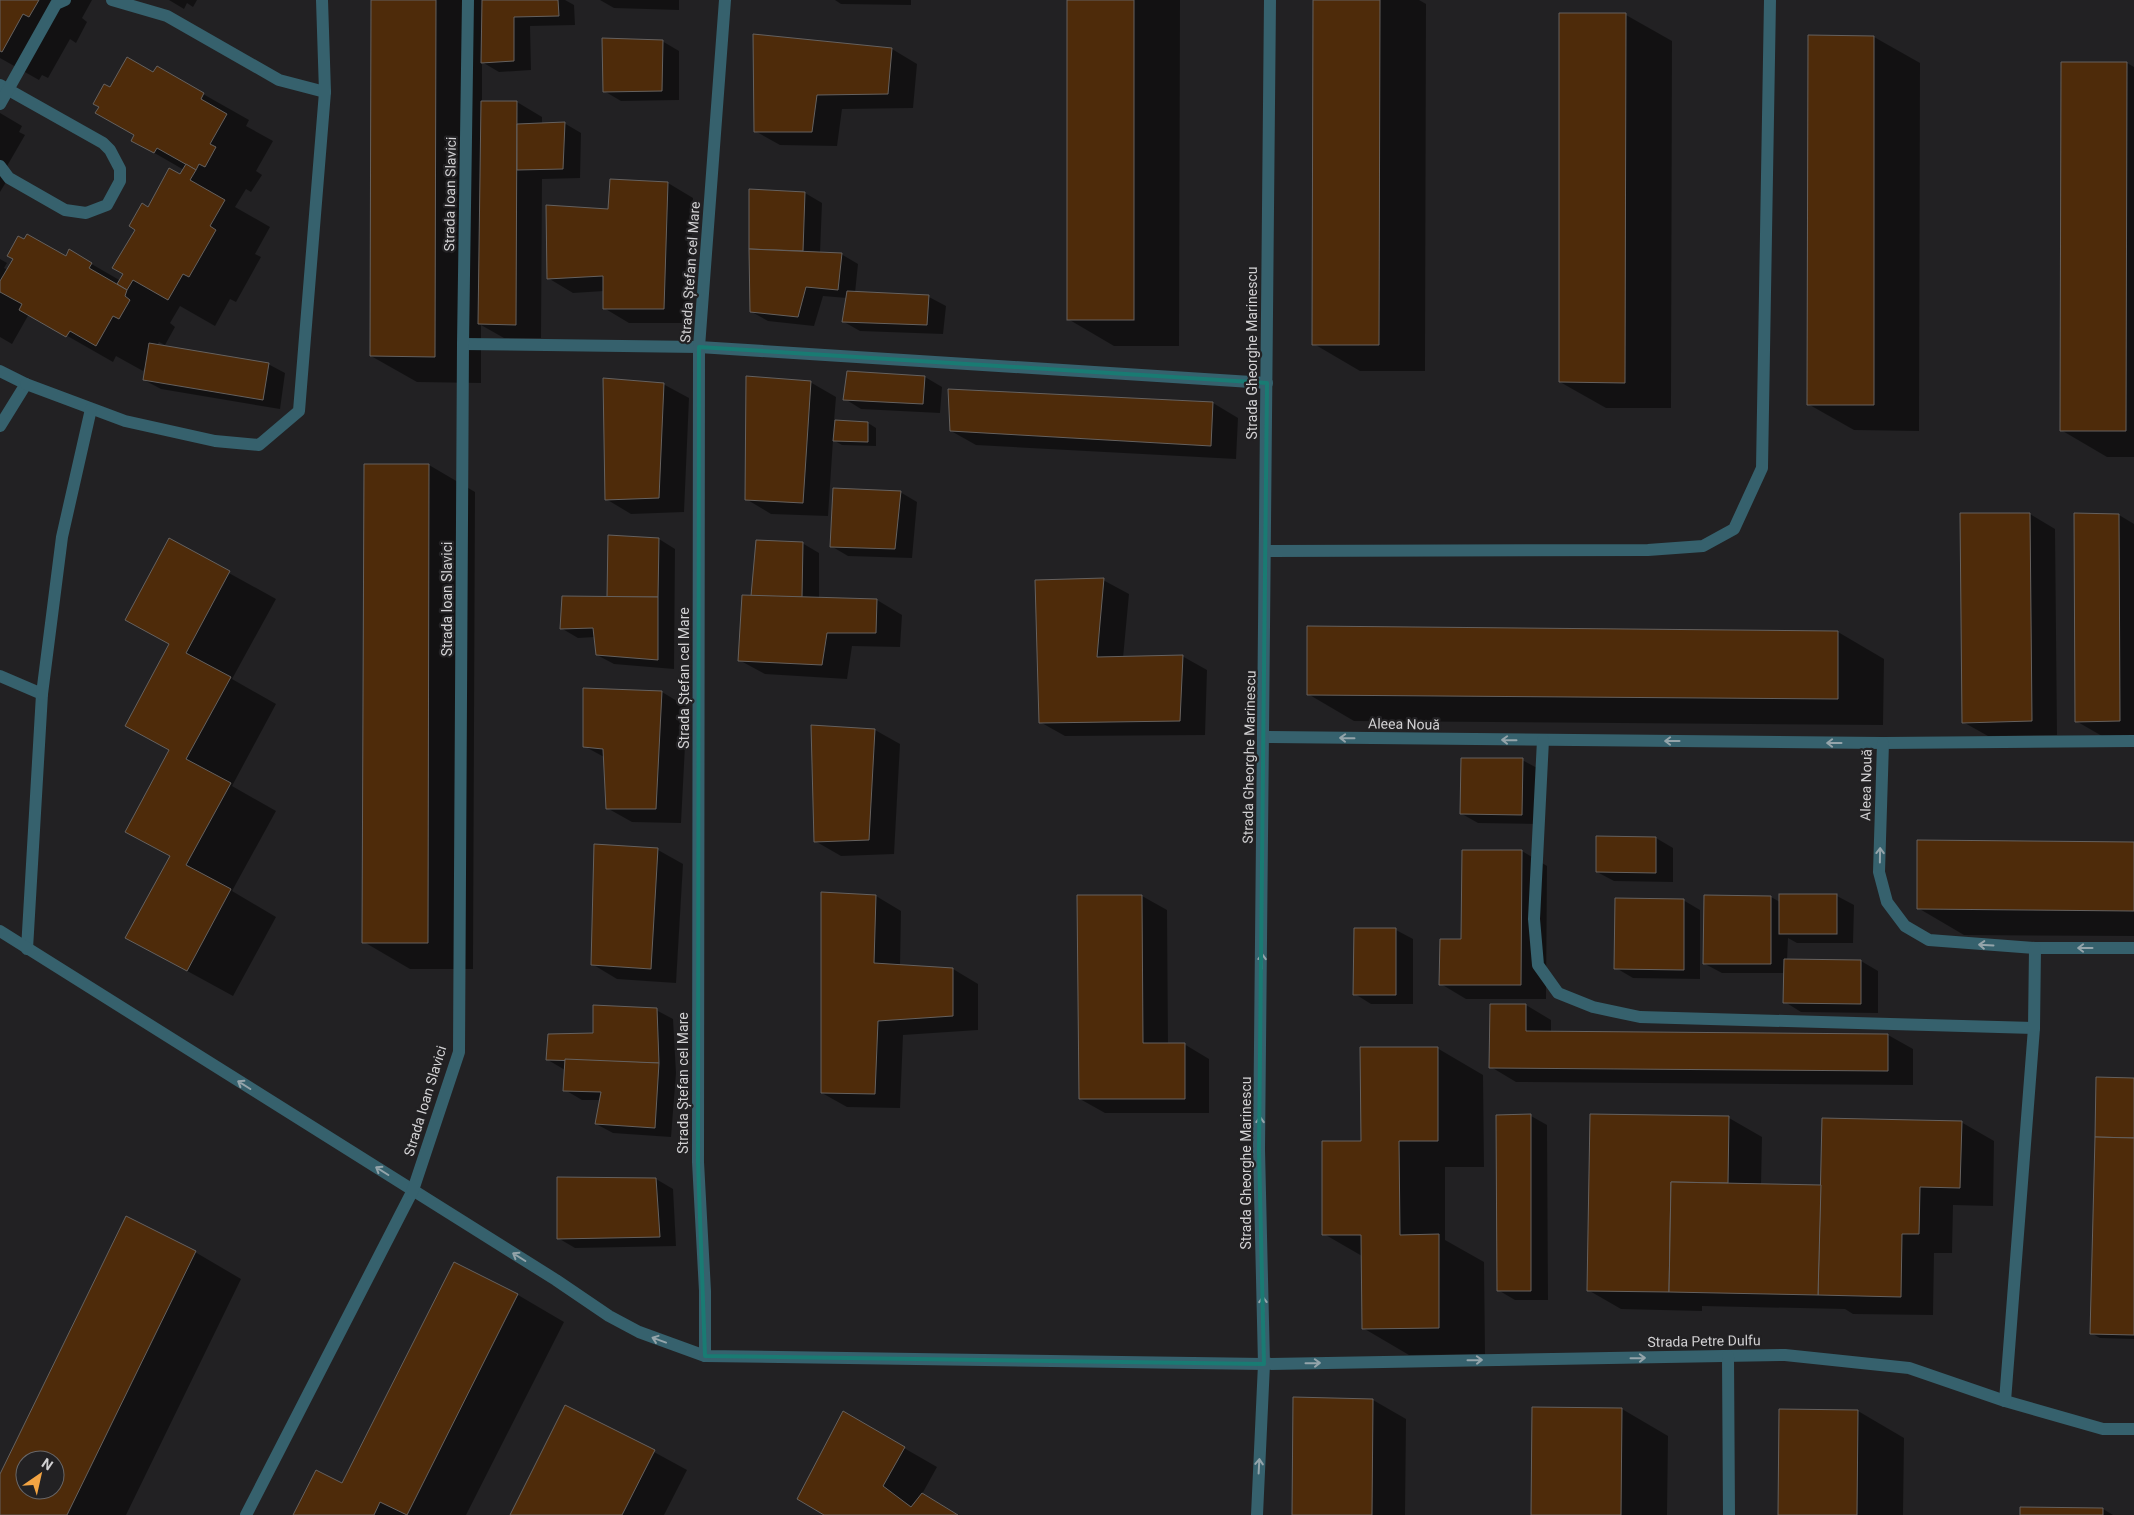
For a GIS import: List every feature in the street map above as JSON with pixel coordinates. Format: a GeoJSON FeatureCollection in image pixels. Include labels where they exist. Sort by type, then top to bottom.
{"type":"FeatureCollection","features":[{"type":"Feature","properties":{"kind":"street"},"geometry":{"type":"LineString","coordinates":[[0,104],[4,87],[56,4],[65,0]]}},
{"type":"Feature","properties":{"kind":"street"},"geometry":{"type":"LineString","coordinates":[[112,0],[167,16],[280,80],[325,92]]}},
{"type":"Feature","properties":{"kind":"street"},"geometry":{"type":"LineString","coordinates":[[0,371],[26,384],[125,421],[215,441],[259,445],[299,411],[325,92],[322,0]]}},
{"type":"Feature","properties":{"kind":"street","name":"Strada Ioan Slavici"},"geometry":{"type":"LineString","coordinates":[[246,1515],[412,1190],[459,1052],[463,344],[468,0]]}},
{"type":"Feature","properties":{"kind":"street","name":"Strada Ștefan cel Mare"},"geometry":{"type":"LineString","coordinates":[[705,1356],[705,1291],[698,1162],[699,347],[725,0]]}},
{"type":"Feature","properties":{"kind":"street","name":"Strada Gheorghe Marinescu"},"geometry":{"type":"LineString","coordinates":[[1257,1515],[1264,1364],[1259,1150],[1270,0]]}},
{"type":"Feature","properties":{"kind":"street"},"geometry":{"type":"LineString","coordinates":[[1266,551],[1648,550],[1703,546],[1734,529],[1762,468],[1770,0]]}},
{"type":"Feature","properties":{"kind":"street"},"geometry":{"type":"LineString","coordinates":[[0,166],[9,178],[65,210],[76,212],[86,213],[107,205],[120,181],[116,158],[103,143],[4,87]]}},
{"type":"Feature","properties":{"kind":"street"},"geometry":{"type":"LineString","coordinates":[[463,344],[699,347],[1267,383]]}},
{"type":"Feature","properties":{"kind":"street"},"geometry":{"type":"LineString","coordinates":[[0,426],[26,384]]}},
{"type":"Feature","properties":{"kind":"street"},"geometry":{"type":"LineString","coordinates":[[27,949],[42,694],[62,537],[91,408]]}},
{"type":"Feature","properties":{"kind":"street"},"geometry":{"type":"LineString","coordinates":[[0,676],[42,694]]}},
{"type":"Feature","properties":{"kind":"street","name":"Aleea Nouă"},"geometry":{"type":"LineString","coordinates":[[1264,737],[1883,743],[1880,872],[1888,902],[1905,926],[1929,940],[2035,948],[2134,948]]}},
{"type":"Feature","properties":{"kind":"street"},"geometry":{"type":"LineString","coordinates":[[1543,740],[1534,919],[1538,965],[1558,993],[1593,1007],[1640,1017],[2034,1028]]}},
{"type":"Feature","properties":{"kind":"street"},"geometry":{"type":"LineString","coordinates":[[1883,743],[2134,741]]}},
{"type":"Feature","properties":{"kind":"street"},"geometry":{"type":"LineString","coordinates":[[0,931],[609,1316],[639,1332],[705,1356]]}},
{"type":"Feature","properties":{"kind":"street"},"geometry":{"type":"LineString","coordinates":[[2005,1401],[2034,1028],[2035,948]]}},
{"type":"Feature","properties":{"kind":"street","name":"Strada Petre Dulfu"},"geometry":{"type":"LineString","coordinates":[[705,1356],[1264,1364],[1785,1355],[1908,1368],[2005,1401],[2103,1429],[2134,1429]]}},
{"type":"Feature","properties":{"kind":"street"},"geometry":{"type":"LineString","coordinates":[[1728,1356],[1729,1515]]}},
{"type":"Feature","properties":{"kind":"highlighted area"},"geometry":{"type":"Polygon","coordinates":[[[699,347],[1267,383],[1259,1150],[1264,1364],[705,1356],[698,1162],[699,347]]]}},
{"type":"Feature","properties":{"kind":"building"},"geometry":{"type":"Polygon","coordinates":[[[0,0],[39,0],[29,17],[23,14],[2,52],[0,51],[0,0]]]}},
{"type":"Feature","properties":{"kind":"building"},"geometry":{"type":"Polygon","coordinates":[[[371,0],[436,0],[435,357],[370,356],[371,0]]]}},
{"type":"Feature","properties":{"kind":"building"},"geometry":{"type":"Polygon","coordinates":[[[482,0],[558,0],[559,16],[514,17],[514,61],[481,63],[482,0]]]}},
{"type":"Feature","properties":{"kind":"building"},"geometry":{"type":"Polygon","coordinates":[[[1067,0],[1134,0],[1134,320],[1067,320],[1067,0]]]}},
{"type":"Feature","properties":{"kind":"building"},"geometry":{"type":"Polygon","coordinates":[[[1313,0],[1380,0],[1379,345],[1312,345],[1313,0]]]}},
{"type":"Feature","properties":{"kind":"building"},"geometry":{"type":"Polygon","coordinates":[[[1559,13],[1626,13],[1625,383],[1559,382],[1559,13]]]}},
{"type":"Feature","properties":{"kind":"building"},"geometry":{"type":"Polygon","coordinates":[[[753,34],[892,48],[888,94],[817,95],[812,132],[754,132],[753,34]]]}},
{"type":"Feature","properties":{"kind":"building"},"geometry":{"type":"Polygon","coordinates":[[[1808,35],[1874,36],[1874,405],[1807,405],[1808,35]]]}},
{"type":"Feature","properties":{"kind":"building"},"geometry":{"type":"Polygon","coordinates":[[[602,38],[663,40],[662,91],[603,92],[602,38]]]}},
{"type":"Feature","properties":{"kind":"building"},"geometry":{"type":"Polygon","coordinates":[[[127,57],[153,72],[157,66],[204,93],[201,99],[227,114],[210,144],[216,147],[205,167],[199,164],[196,170],[157,148],[154,153],[131,141],[134,135],[95,113],[99,107],[93,104],[104,84],[110,87],[127,57]]]}},
{"type":"Feature","properties":{"kind":"building"},"geometry":{"type":"Polygon","coordinates":[[[2061,62],[2127,62],[2126,431],[2060,431],[2061,62]]]}},
{"type":"Feature","properties":{"kind":"building"},"geometry":{"type":"Polygon","coordinates":[[[481,101],[517,101],[516,325],[478,324],[481,101]]]}},
{"type":"Feature","properties":{"kind":"building"},"geometry":{"type":"Polygon","coordinates":[[[565,122],[563,169],[517,170],[517,124],[565,122]]]}},
{"type":"Feature","properties":{"kind":"building"},"geometry":{"type":"Polygon","coordinates":[[[186,164],[196,170],[190,180],[225,200],[210,226],[216,230],[189,277],[183,274],[168,300],[133,280],[127,290],[117,284],[123,274],[112,268],[135,230],[129,226],[142,203],[148,207],[169,168],[180,174],[186,164]]]}},
{"type":"Feature","properties":{"kind":"building"},"geometry":{"type":"Polygon","coordinates":[[[610,179],[668,182],[664,309],[603,309],[603,276],[547,279],[546,205],[608,209],[610,179]]]}},
{"type":"Feature","properties":{"kind":"building"},"geometry":{"type":"Polygon","coordinates":[[[749,189],[805,192],[803,251],[749,249],[749,189]]]}},
{"type":"Feature","properties":{"kind":"building"},"geometry":{"type":"Polygon","coordinates":[[[27,234],[66,256],[69,249],[92,263],[89,268],[127,290],[125,296],[130,300],[119,319],[113,316],[96,346],[70,331],[66,337],[19,310],[22,304],[0,292],[0,281],[13,259],[7,256],[18,236],[24,239],[27,234]]]}},
{"type":"Feature","properties":{"kind":"building"},"geometry":{"type":"Polygon","coordinates":[[[749,249],[842,253],[838,290],[806,287],[798,317],[750,312],[749,249]]]}},
{"type":"Feature","properties":{"kind":"building"},"geometry":{"type":"Polygon","coordinates":[[[847,291],[929,295],[927,325],[842,322],[847,291]]]}},
{"type":"Feature","properties":{"kind":"building"},"geometry":{"type":"Polygon","coordinates":[[[149,343],[269,363],[263,400],[143,380],[149,343]]]}},
{"type":"Feature","properties":{"kind":"building"},"geometry":{"type":"Polygon","coordinates":[[[847,371],[925,376],[923,404],[843,400],[847,371]]]}},
{"type":"Feature","properties":{"kind":"building"},"geometry":{"type":"Polygon","coordinates":[[[746,376],[811,381],[803,503],[745,500],[746,376]]]}},
{"type":"Feature","properties":{"kind":"building"},"geometry":{"type":"Polygon","coordinates":[[[603,378],[664,383],[659,498],[605,500],[603,378]]]}},
{"type":"Feature","properties":{"kind":"building"},"geometry":{"type":"Polygon","coordinates":[[[948,389],[1213,402],[1211,446],[950,431],[948,389]]]}},
{"type":"Feature","properties":{"kind":"building"},"geometry":{"type":"Polygon","coordinates":[[[835,420],[868,422],[868,442],[833,441],[835,420]]]}},
{"type":"Feature","properties":{"kind":"building"},"geometry":{"type":"Polygon","coordinates":[[[364,464],[429,464],[428,943],[362,943],[364,464]]]}},
{"type":"Feature","properties":{"kind":"building"},"geometry":{"type":"Polygon","coordinates":[[[833,488],[901,491],[895,549],[830,547],[833,488]]]}},
{"type":"Feature","properties":{"kind":"building"},"geometry":{"type":"Polygon","coordinates":[[[1960,513],[2030,513],[2032,721],[1962,723],[1960,513]]]}},
{"type":"Feature","properties":{"kind":"building"},"geometry":{"type":"Polygon","coordinates":[[[2074,513],[2119,514],[2120,721],[2075,722],[2074,513]]]}},
{"type":"Feature","properties":{"kind":"building"},"geometry":{"type":"Polygon","coordinates":[[[608,535],[659,538],[658,597],[607,597],[608,535]]]}},
{"type":"Feature","properties":{"kind":"building"},"geometry":{"type":"Polygon","coordinates":[[[169,538],[230,571],[186,653],[231,677],[186,759],[231,783],[186,865],[231,889],[187,971],[125,938],[170,856],[125,832],[169,750],[125,726],[169,644],[125,620],[169,538]]]}},
{"type":"Feature","properties":{"kind":"building"},"geometry":{"type":"Polygon","coordinates":[[[756,540],[803,542],[802,597],[751,596],[756,540]]]}},
{"type":"Feature","properties":{"kind":"building"},"geometry":{"type":"Polygon","coordinates":[[[1104,578],[1097,657],[1183,655],[1180,721],[1039,723],[1035,580],[1104,578]]]}},
{"type":"Feature","properties":{"kind":"building"},"geometry":{"type":"Polygon","coordinates":[[[742,595],[877,599],[876,633],[827,633],[822,665],[738,661],[742,595]]]}},
{"type":"Feature","properties":{"kind":"building"},"geometry":{"type":"Polygon","coordinates":[[[562,596],[658,597],[658,660],[596,655],[593,628],[560,629],[562,596]]]}},
{"type":"Feature","properties":{"kind":"building"},"geometry":{"type":"Polygon","coordinates":[[[1307,626],[1838,631],[1838,699],[1307,695],[1307,626]]]}},
{"type":"Feature","properties":{"kind":"building"},"geometry":{"type":"Polygon","coordinates":[[[583,688],[662,691],[656,809],[606,809],[603,749],[583,747],[583,688]]]}},
{"type":"Feature","properties":{"kind":"building"},"geometry":{"type":"Polygon","coordinates":[[[811,725],[875,729],[869,840],[814,842],[811,725]]]}},
{"type":"Feature","properties":{"kind":"building"},"geometry":{"type":"Polygon","coordinates":[[[1461,758],[1523,758],[1522,815],[1460,814],[1461,758]]]}},
{"type":"Feature","properties":{"kind":"building"},"geometry":{"type":"Polygon","coordinates":[[[1596,836],[1656,837],[1656,873],[1596,872],[1596,836]]]}},
{"type":"Feature","properties":{"kind":"building"},"geometry":{"type":"Polygon","coordinates":[[[1917,840],[2134,842],[2134,911],[1917,909],[1917,840]]]}},
{"type":"Feature","properties":{"kind":"building"},"geometry":{"type":"Polygon","coordinates":[[[594,844],[658,848],[651,969],[591,965],[594,844]]]}},
{"type":"Feature","properties":{"kind":"building"},"geometry":{"type":"Polygon","coordinates":[[[1462,850],[1522,850],[1521,985],[1439,985],[1440,939],[1461,939],[1462,850]]]}},
{"type":"Feature","properties":{"kind":"building"},"geometry":{"type":"Polygon","coordinates":[[[821,892],[876,895],[874,963],[953,968],[953,1016],[878,1021],[875,1094],[821,1093],[821,892]]]}},
{"type":"Feature","properties":{"kind":"building"},"geometry":{"type":"Polygon","coordinates":[[[1779,894],[1837,894],[1837,934],[1779,934],[1779,894]]]}},
{"type":"Feature","properties":{"kind":"building"},"geometry":{"type":"Polygon","coordinates":[[[1077,895],[1142,895],[1143,1043],[1185,1043],[1185,1099],[1079,1099],[1077,895]]]}},
{"type":"Feature","properties":{"kind":"building"},"geometry":{"type":"Polygon","coordinates":[[[1704,895],[1771,896],[1771,964],[1703,964],[1704,895]]]}},
{"type":"Feature","properties":{"kind":"building"},"geometry":{"type":"Polygon","coordinates":[[[1615,898],[1684,899],[1684,970],[1614,969],[1615,898]]]}},
{"type":"Feature","properties":{"kind":"building"},"geometry":{"type":"Polygon","coordinates":[[[1354,928],[1396,928],[1396,995],[1353,995],[1354,928]]]}},
{"type":"Feature","properties":{"kind":"building"},"geometry":{"type":"Polygon","coordinates":[[[1784,959],[1861,960],[1861,1004],[1783,1003],[1784,959]]]}},
{"type":"Feature","properties":{"kind":"building"},"geometry":{"type":"Polygon","coordinates":[[[1490,1004],[1526,1004],[1526,1031],[1888,1034],[1888,1071],[1489,1068],[1490,1004]]]}},
{"type":"Feature","properties":{"kind":"building"},"geometry":{"type":"Polygon","coordinates":[[[593,1005],[657,1008],[659,1063],[546,1060],[548,1034],[593,1033],[593,1005]]]}},
{"type":"Feature","properties":{"kind":"building"},"geometry":{"type":"Polygon","coordinates":[[[1360,1047],[1438,1047],[1438,1141],[1399,1141],[1400,1235],[1439,1234],[1439,1328],[1362,1329],[1361,1235],[1322,1235],[1322,1141],[1361,1141],[1360,1047]]]}},
{"type":"Feature","properties":{"kind":"building"},"geometry":{"type":"Polygon","coordinates":[[[565,1059],[659,1063],[655,1128],[595,1124],[601,1092],[563,1091],[565,1059]]]}},
{"type":"Feature","properties":{"kind":"building"},"geometry":{"type":"Polygon","coordinates":[[[2096,1077],[2134,1078],[2134,1138],[2095,1137],[2096,1077]]]}},
{"type":"Feature","properties":{"kind":"building"},"geometry":{"type":"Polygon","coordinates":[[[1531,1114],[1531,1291],[1497,1291],[1496,1115],[1531,1114]]]}},
{"type":"Feature","properties":{"kind":"building"},"geometry":{"type":"Polygon","coordinates":[[[1590,1114],[1729,1116],[1728,1183],[1671,1182],[1669,1292],[1587,1291],[1590,1114]]]}},
{"type":"Feature","properties":{"kind":"building"},"geometry":{"type":"Polygon","coordinates":[[[1822,1118],[1962,1121],[1960,1188],[1920,1187],[1919,1234],[1902,1234],[1901,1297],[1818,1295],[1822,1118]]]}},
{"type":"Feature","properties":{"kind":"building"},"geometry":{"type":"Polygon","coordinates":[[[2095,1137],[2134,1138],[2134,1335],[2090,1334],[2095,1137]]]}},
{"type":"Feature","properties":{"kind":"building"},"geometry":{"type":"Polygon","coordinates":[[[557,1177],[656,1178],[660,1237],[557,1239],[557,1177]]]}},
{"type":"Feature","properties":{"kind":"building"},"geometry":{"type":"Polygon","coordinates":[[[1671,1182],[1821,1185],[1818,1295],[1669,1292],[1671,1182]]]}},
{"type":"Feature","properties":{"kind":"building"},"geometry":{"type":"Polygon","coordinates":[[[126,1216],[196,1251],[67,1515],[0,1515],[0,1474],[126,1216]]]}},
{"type":"Feature","properties":{"kind":"building"},"geometry":{"type":"Polygon","coordinates":[[[454,1262],[518,1294],[407,1515],[380,1502],[374,1515],[293,1515],[316,1470],[342,1483],[454,1262]]]}},
{"type":"Feature","properties":{"kind":"building"},"geometry":{"type":"Polygon","coordinates":[[[1293,1397],[1373,1399],[1372,1515],[1292,1515],[1293,1397]]]}},
{"type":"Feature","properties":{"kind":"building"},"geometry":{"type":"Polygon","coordinates":[[[565,1405],[655,1450],[622,1515],[510,1515],[565,1405]]]}},
{"type":"Feature","properties":{"kind":"building"},"geometry":{"type":"Polygon","coordinates":[[[1532,1407],[1622,1408],[1621,1515],[1531,1515],[1532,1407]]]}},
{"type":"Feature","properties":{"kind":"building"},"geometry":{"type":"Polygon","coordinates":[[[1779,1409],[1858,1410],[1857,1515],[1778,1515],[1779,1409]]]}},
{"type":"Feature","properties":{"kind":"building"},"geometry":{"type":"Polygon","coordinates":[[[843,1411],[905,1447],[883,1486],[911,1507],[922,1493],[958,1515],[824,1515],[797,1499],[843,1411]]]}},
{"type":"Feature","properties":{"kind":"building"},"geometry":{"type":"Polygon","coordinates":[[[2020,1507],[2103,1508],[2103,1515],[2020,1515],[2020,1507]]]}}]}
